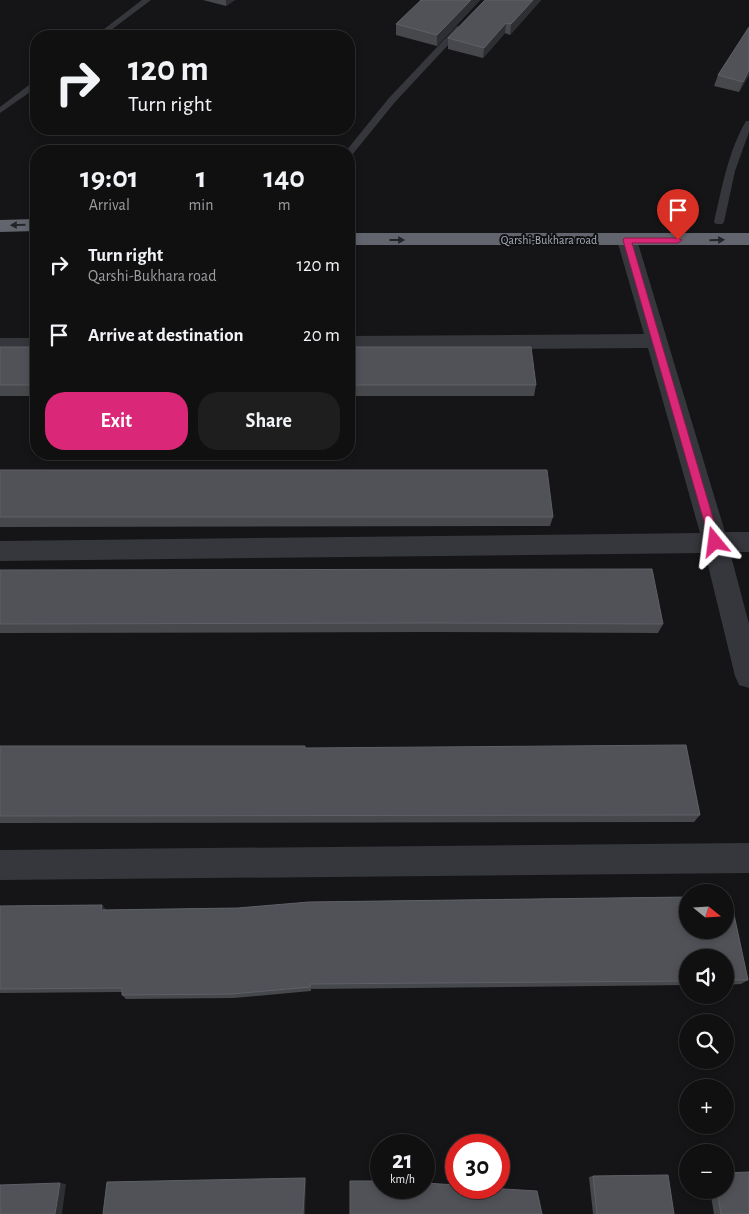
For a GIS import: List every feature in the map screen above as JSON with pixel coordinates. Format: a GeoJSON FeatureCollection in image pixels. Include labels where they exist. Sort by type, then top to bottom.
{"type":"FeatureCollection","features":[{"type":"Feature","properties":{"kind":"highway","name":"Qarshi-Bukhara road"},"geometry":{"type":"LineString","coordinates":[[355,222],[749,221]]}},
{"type":"Feature","properties":{"kind":"highway"},"geometry":{"type":"LineString","coordinates":[[0,226],[30,225]]}},
{"type":"Feature","properties":{"kind":"highway","name":"Qarshi-Bukhara road"},"geometry":{"type":"LineString","coordinates":[[355,239],[749,239]]}},
{"type":"Feature","properties":{"kind":"highway"},"geometry":{"type":"LineString","coordinates":[[0,242],[30,242]]}},
{"type":"Feature","properties":{"kind":"street"},"geometry":{"type":"LineString","coordinates":[[627,240],[655,342],[715,542],[749,676]]}},
{"type":"Feature","properties":{"kind":"street"},"geometry":{"type":"LineString","coordinates":[[355,343],[655,342]]}},
{"type":"Feature","properties":{"kind":"street"},"geometry":{"type":"LineString","coordinates":[[0,345],[30,345]]}},
{"type":"Feature","properties":{"kind":"street"},"geometry":{"type":"LineString","coordinates":[[0,551],[749,542]]}},
{"type":"Feature","properties":{"kind":"street"},"geometry":{"type":"LineString","coordinates":[[0,865],[749,858]]}},
{"type":"Feature","properties":{"kind":"lane"},"geometry":{"type":"LineString","coordinates":[[107,30],[147,0]]}},
{"type":"Feature","properties":{"kind":"lane"},"geometry":{"type":"LineString","coordinates":[[355,146],[392,100],[466,21]]}},
{"type":"Feature","properties":{"kind":"lane"},"geometry":{"type":"LineString","coordinates":[[0,111],[30,88]]}},
{"type":"Feature","properties":{"kind":"lane"},"geometry":{"type":"LineString","coordinates":[[719,222],[732,160],[749,123]]}},
{"type":"Feature","properties":{"kind":"building"},"geometry":{"type":"Polygon","coordinates":[[[421,0],[471,0],[437,35],[396,24],[421,0]]]}},
{"type":"Feature","properties":{"kind":"building"},"geometry":{"type":"Polygon","coordinates":[[[485,0],[533,0],[511,24],[506,23],[484,48],[448,38],[485,0]]]}},
{"type":"Feature","properties":{"kind":"building"},"geometry":{"type":"Polygon","coordinates":[[[749,27],[749,70],[743,82],[718,75],[749,27]]]}},
{"type":"Feature","properties":{"kind":"building"},"geometry":{"type":"Polygon","coordinates":[[[0,347],[30,347],[30,385],[0,385],[0,347]]]}},
{"type":"Feature","properties":{"kind":"building"},"geometry":{"type":"Polygon","coordinates":[[[355,347],[531,347],[536,385],[355,385],[355,347]]]}},
{"type":"Feature","properties":{"kind":"building"},"geometry":{"type":"Polygon","coordinates":[[[0,470],[547,470],[553,517],[0,517],[0,470]]]}},
{"type":"Feature","properties":{"kind":"building"},"geometry":{"type":"Polygon","coordinates":[[[652,569],[663,624],[0,624],[0,570],[652,569]]]}},
{"type":"Feature","properties":{"kind":"building"},"geometry":{"type":"Polygon","coordinates":[[[686,745],[700,815],[0,816],[0,746],[305,746],[305,748],[686,745]]]}},
{"type":"Feature","properties":{"kind":"building"},"geometry":{"type":"Polygon","coordinates":[[[679,897],[679,939],[734,939],[734,915],[748,980],[734,980],[734,949],[679,949],[679,981],[310,984],[310,987],[232,994],[122,995],[122,988],[0,989],[0,906],[102,905],[101,910],[238,908],[309,902],[679,897]]]}},
{"type":"Feature","properties":{"kind":"building"},"geometry":{"type":"Polygon","coordinates":[[[749,1172],[749,1214],[721,1214],[718,1199],[734,1199],[734,1173],[749,1172]]]}},
{"type":"Feature","properties":{"kind":"building"},"geometry":{"type":"Polygon","coordinates":[[[668,1175],[674,1214],[597,1214],[593,1176],[668,1175]]]}},
{"type":"Feature","properties":{"kind":"building"},"geometry":{"type":"Polygon","coordinates":[[[305,1178],[303,1214],[103,1214],[107,1182],[305,1178]]]}},
{"type":"Feature","properties":{"kind":"building"},"geometry":{"type":"Polygon","coordinates":[[[350,1181],[370,1181],[370,1199],[435,1199],[435,1184],[445,1184],[445,1199],[510,1199],[510,1189],[537,1191],[542,1214],[350,1214],[350,1181]]]}},
{"type":"Feature","properties":{"kind":"building"},"geometry":{"type":"Polygon","coordinates":[[[60,1183],[55,1214],[0,1214],[0,1185],[60,1183]]]}},
{"type":"Feature","properties":{"kind":"route"},"geometry":{"type":"LineString","coordinates":[[678,240],[627,240],[655,342],[715,542]]}}]}
